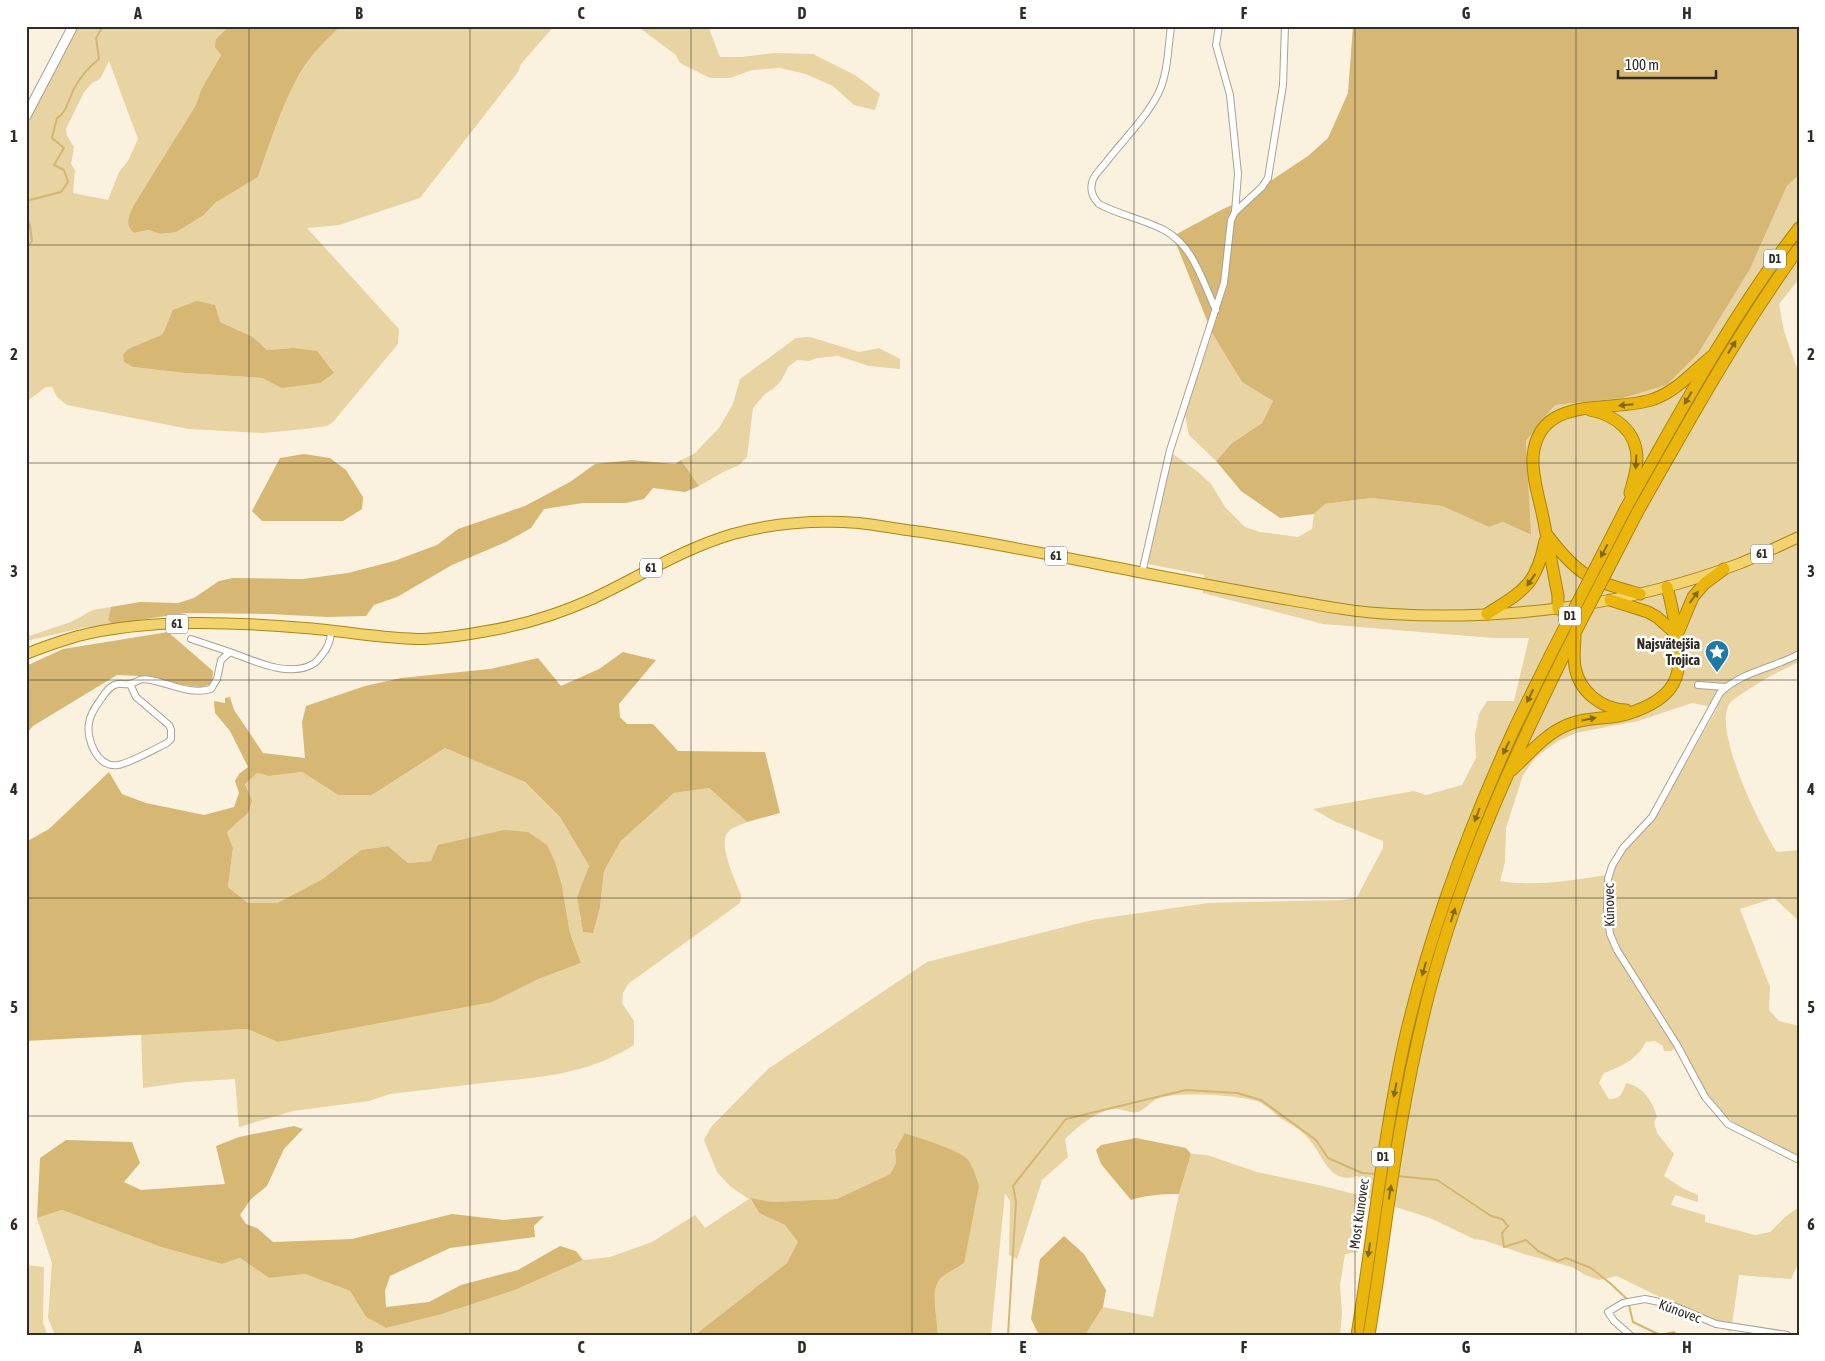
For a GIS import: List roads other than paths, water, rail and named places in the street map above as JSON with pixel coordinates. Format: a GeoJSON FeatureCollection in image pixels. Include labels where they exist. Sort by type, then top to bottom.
{"type":"FeatureCollection","features":[{"type":"Feature","properties":{"kind":"highway","name":"D1"},"geometry":{"type":"LineString","coordinates":[[1626,508],[1739,312],[1799,228]]}},
{"type":"Feature","properties":{"kind":"highway","name":"D1"},"geometry":{"type":"LineString","coordinates":[[1507,775],[1576,630],[1637,513],[1749,319],[1799,248]]}},
{"type":"Feature","properties":{"kind":"highway"},"geometry":{"type":"LineString","coordinates":[[1558,609],[1558,596],[1534,470],[1534,449],[1543,431],[1554,419],[1570,411],[1639,403],[1655,399],[1678,386],[1712,356]]}},
{"type":"Feature","properties":{"kind":"highway"},"geometry":{"type":"LineString","coordinates":[[1584,408],[1612,417],[1625,428],[1634,442],[1637,453],[1637,466],[1626,508]]}},
{"type":"Feature","properties":{"kind":"highway","name":"Most Kunovec"},"geometry":{"type":"LineString","coordinates":[[1357,1335],[1383,1155],[1405,1042],[1423,970],[1448,892],[1479,808],[1516,725],[1626,508]]}},
{"type":"Feature","properties":{"kind":"highway"},"geometry":{"type":"LineString","coordinates":[[1546,534],[1570,563],[1585,575],[1608,585],[1640,594]]}},
{"type":"Feature","properties":{"kind":"highway"},"geometry":{"type":"LineString","coordinates":[[1487,614],[1515,596],[1530,582],[1541,562],[1546,534]]}},
{"type":"Feature","properties":{"kind":"highway"},"geometry":{"type":"LineString","coordinates":[[1677,634],[1693,597],[1704,584],[1724,569]]}},
{"type":"Feature","properties":{"kind":"highway"},"geometry":{"type":"LineString","coordinates":[[1507,775],[1539,742],[1560,728],[1582,720],[1626,714],[1653,704],[1662,698],[1671,686],[1679,664],[1680,649],[1667,587]]}},
{"type":"Feature","properties":{"kind":"highway"},"geometry":{"type":"LineString","coordinates":[[1610,600],[1648,612],[1677,634]]}},
{"type":"Feature","properties":{"kind":"highway"},"geometry":{"type":"LineString","coordinates":[[1576,630],[1575,666],[1584,688],[1596,700],[1606,706],[1633,711]]}},
{"type":"Feature","properties":{"kind":"highway","name":"Most Kunovec"},"geometry":{"type":"LineString","coordinates":[[1369,1335],[1402,1119],[1417,1044],[1453,914],[1480,840],[1507,775]]}},
{"type":"Feature","properties":{"kind":"main road","name":"61"},"geometry":{"type":"LineString","coordinates":[[26,654],[78,636],[148,625],[231,623],[427,639],[496,630],[550,616],[575,606],[693,549],[735,534],[787,524],[859,523],[970,539],[1142,573],[1348,610],[1390,614],[1487,614],[1558,609],[1610,600],[1667,587],[1724,569],[1747,561],[1799,537]]}},
{"type":"Feature","properties":{"kind":"street"},"geometry":{"type":"LineString","coordinates":[[26,116],[73,26]]}},
{"type":"Feature","properties":{"kind":"street"},"geometry":{"type":"LineString","coordinates":[[1171,26],[1166,67],[1159,92],[1143,119],[1129,133],[1093,178],[1091,188],[1095,200],[1099,204],[1165,230],[1182,244],[1197,267],[1216,310]]}},
{"type":"Feature","properties":{"kind":"street"},"geometry":{"type":"LineString","coordinates":[[1219,26],[1216,44],[1232,107],[1238,174],[1235,212]]}},
{"type":"Feature","properties":{"kind":"street"},"geometry":{"type":"LineString","coordinates":[[1142,573],[1170,450],[1224,283],[1230,243],[1231,220],[1235,212],[1262,187],[1268,178],[1283,85],[1285,26]]}},
{"type":"Feature","properties":{"kind":"street"},"geometry":{"type":"LineString","coordinates":[[191,639],[264,665],[291,670],[314,664],[327,649],[331,638],[331,631]]}},
{"type":"Feature","properties":{"kind":"street"},"geometry":{"type":"LineString","coordinates":[[130,684],[136,697],[168,725],[171,730],[171,738],[167,743],[128,761],[117,765],[110,764],[99,758],[91,742],[88,722],[90,715],[111,687],[118,683],[130,684],[138,679],[202,692],[211,689],[217,679],[221,660],[230,652]]}},
{"type":"Feature","properties":{"kind":"street","name":"Kúnovec"},"geometry":{"type":"LineString","coordinates":[[1799,654],[1726,687],[1714,702],[1652,817],[1616,857],[1608,879],[1608,922],[1610,934],[1617,950],[1677,1045],[1705,1097],[1728,1124],[1799,1160]]}},
{"type":"Feature","properties":{"kind":"street"},"geometry":{"type":"LineString","coordinates":[[1698,685],[1726,687]]}},
{"type":"Feature","properties":{"kind":"street","name":"Kúnovec"},"geometry":{"type":"LineString","coordinates":[[1630,1335],[1614,1321],[1608,1312],[1623,1304],[1645,1300],[1669,1304],[1716,1324],[1787,1335]]}},
{"type":"Feature","properties":{"kind":"waterway"},"geometry":{"type":"LineString","coordinates":[[26,201],[61,192],[68,182],[64,170],[54,165],[64,148],[52,138],[57,118],[66,109],[77,83],[99,59],[96,38],[103,26]]}},
{"type":"Feature","properties":{"kind":"waterway"},"geometry":{"type":"LineString","coordinates":[[26,216],[30,226],[32,241],[26,249]]}},
{"type":"Feature","properties":{"kind":"waterway"},"geometry":{"type":"LineString","coordinates":[[1008,1335],[1016,1202],[1013,1186],[1066,1119],[1186,1090],[1237,1093],[1261,1100],[1316,1140],[1328,1158],[1362,1173],[1377,1174]]}},
{"type":"Feature","properties":{"kind":"waterway"},"geometry":{"type":"LineString","coordinates":[[1397,1176],[1437,1180],[1491,1216],[1502,1219],[1508,1226],[1502,1233],[1504,1247],[1526,1240],[1538,1251],[1558,1261],[1566,1258],[1591,1268],[1628,1300]]}},
{"type":"Feature","properties":{"kind":"waterway"},"geometry":{"type":"LineString","coordinates":[[1629,1305],[1633,1322],[1660,1335]]}},
{"type":"Feature","properties":{"kind":"waterway"},"geometry":{"type":"LineString","coordinates":[[1661,1335],[1674,1332],[1677,1335]]}},
{"type":"Feature","properties":{"kind":"place","name":"Najsvätejšia Trojica"},"geometry":{"type":"Point","coordinates":[1717,673]}}]}
